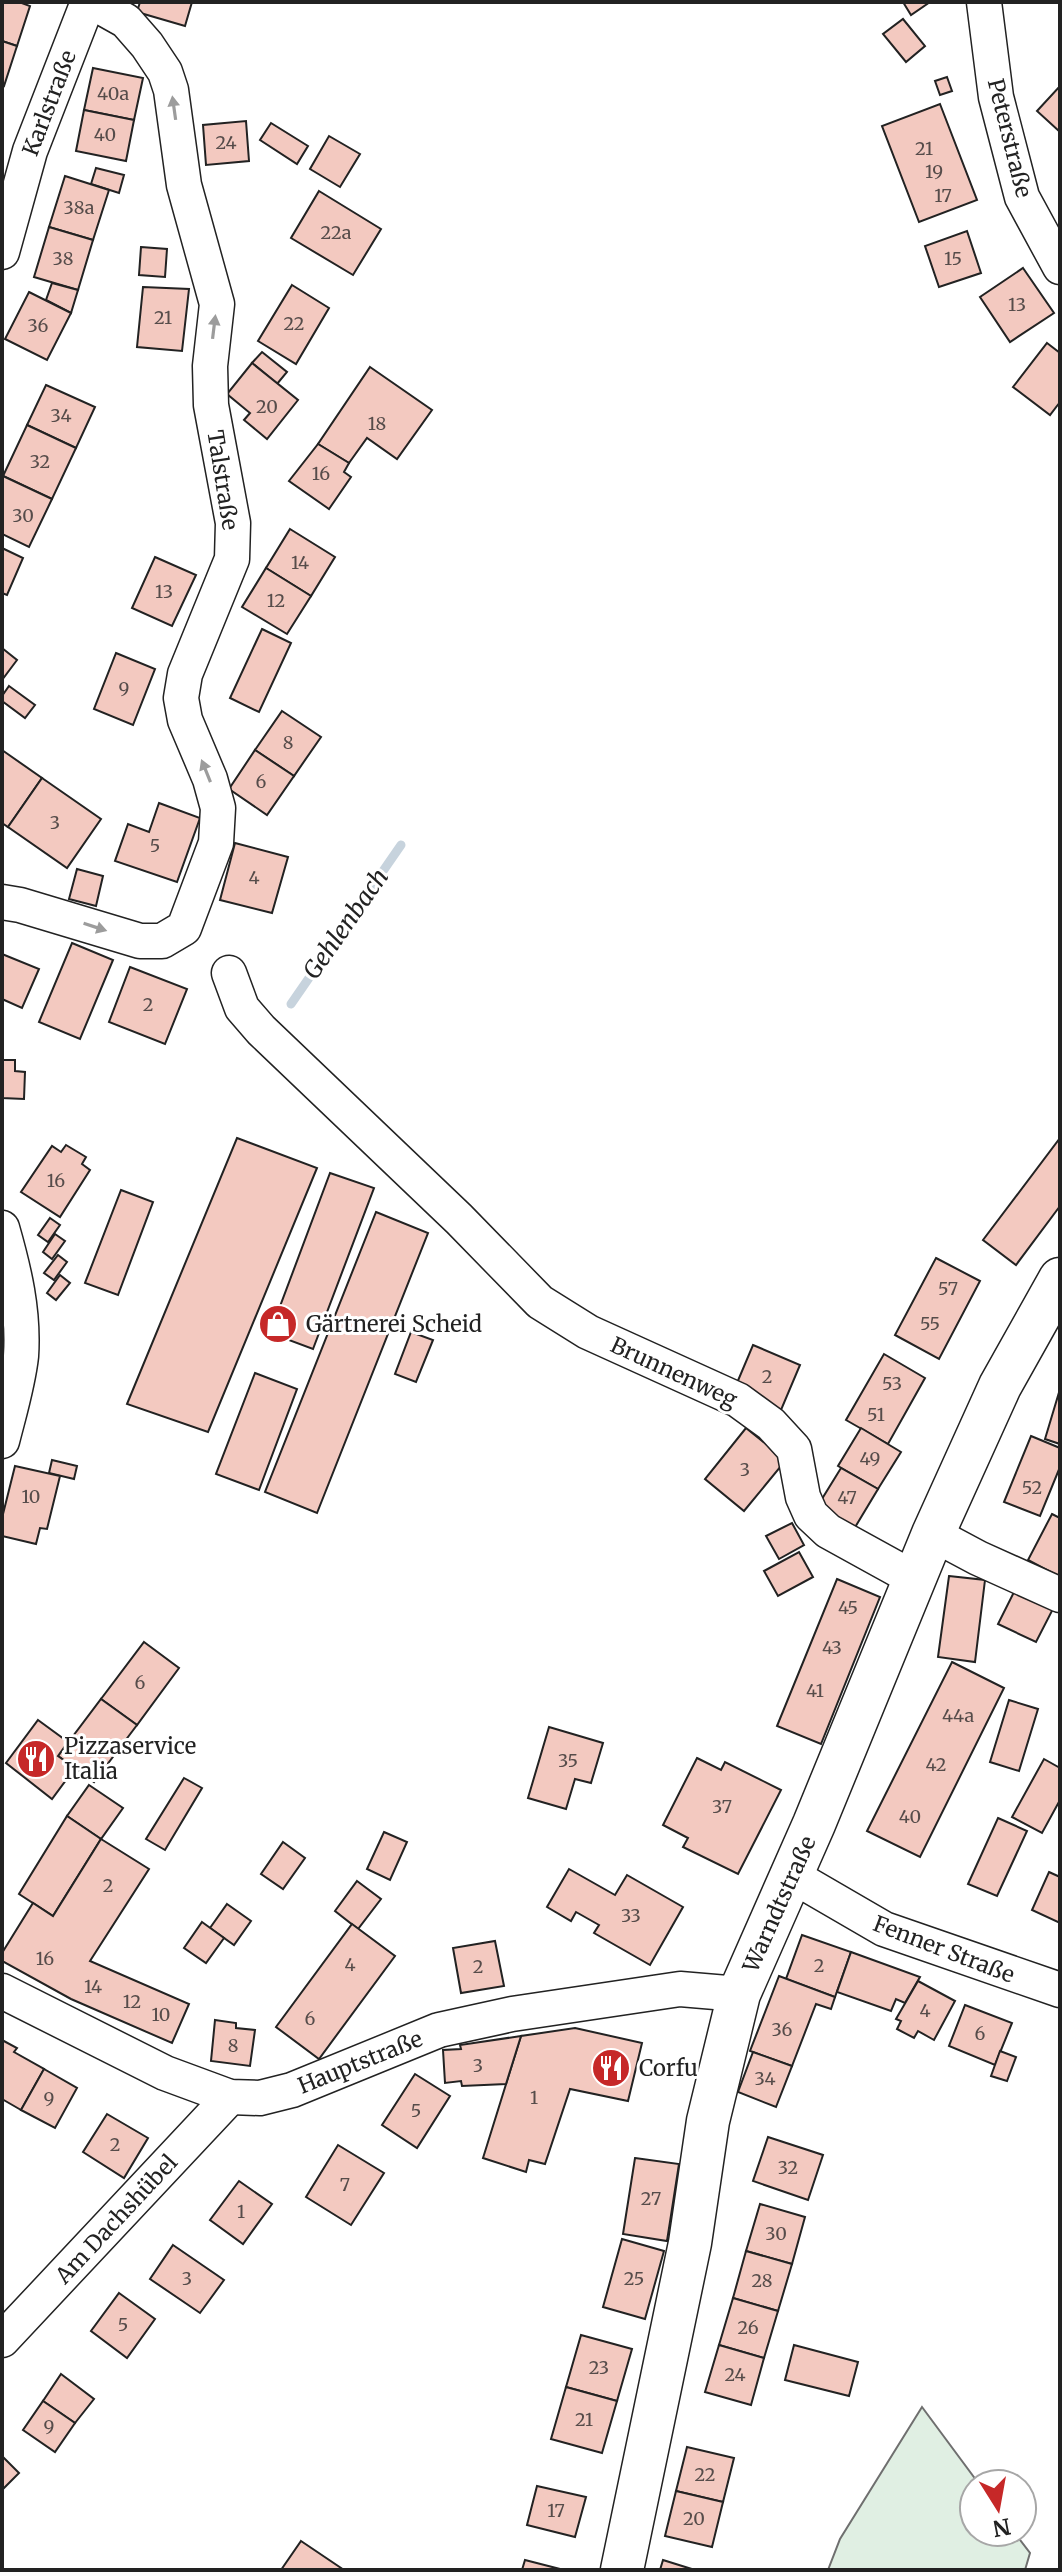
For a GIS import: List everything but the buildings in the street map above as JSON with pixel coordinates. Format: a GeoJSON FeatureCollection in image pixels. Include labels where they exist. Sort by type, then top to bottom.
{"type":"FeatureCollection","features":[{"type":"Feature","properties":{"kind":"main road","name":"Warndtstraße"},"geometry":{"type":"LineString","coordinates":[[622,2570],[687,2259],[708,2121],[739,1994],[814,1824],[933,1534],[1000,1386],[1060,1279]]}},
{"type":"Feature","properties":{"kind":"street","name":"Karlstraße"},"geometry":{"type":"LineString","coordinates":[[2,252],[30,151],[90,2]]}},
{"type":"Feature","properties":{"kind":"street","name":"Talstraße"},"geometry":{"type":"LineString","coordinates":[[2,902],[64,917],[140,941],[162,941],[184,928],[216,843],[218,808],[210,779],[185,720],[181,698],[185,674],[232,559],[233,523],[211,405],[210,366],[217,304],[184,185],[171,90],[165,72],[126,21],[90,2]]}},
{"type":"Feature","properties":{"kind":"street","name":"Peterstraße"},"geometry":{"type":"LineString","coordinates":[[984,2],[996,97],[1022,197],[1060,267]]}},
{"type":"Feature","properties":{"kind":"street","name":"Brunnenweg"},"geometry":{"type":"LineString","coordinates":[[229,973],[242,1008],[261,1030],[459,1219],[517,1282],[540,1302],[588,1332],[738,1400],[771,1424],[794,1449],[803,1497],[811,1515],[828,1531],[915,1579]]}},
{"type":"Feature","properties":{"kind":"street"},"geometry":{"type":"LineString","coordinates":[[2,1228],[16,1276],[22,1321],[21,1359],[2,1441]]}},
{"type":"Feature","properties":{"kind":"street"},"geometry":{"type":"LineString","coordinates":[[933,1534],[1060,1595]]}},
{"type":"Feature","properties":{"kind":"street","name":"Fenner Straße"},"geometry":{"type":"LineString","coordinates":[[791,1875],[884,1929],[1060,1990]]}},
{"type":"Feature","properties":{"kind":"street","name":"Hauptstraße"},"geometry":{"type":"LineString","coordinates":[[2,1991],[165,2073],[230,2097],[260,2098],[292,2090],[439,2030],[512,2014],[680,1989],[739,1994]]}},
{"type":"Feature","properties":{"kind":"street","name":"Am Dachshübel"},"geometry":{"type":"LineString","coordinates":[[2,2340],[230,2097]]}},
{"type":"Feature","properties":{"kind":"green space"},"geometry":{"type":"Polygon","coordinates":[[[922,2407],[967,2468],[958,2468],[958,2548],[1026,2548],[1030,2553],[1025,2570],[828,2570],[840,2539],[922,2407]]]}},
{"type":"Feature","properties":{"kind":"waterway","name":"Gehlenbach"},"geometry":{"type":"LineString","coordinates":[[291,1004],[401,845]]}},
{"type":"Feature","properties":{"kind":"place","name":"Gärtnerei Scheid"},"geometry":{"type":"Point","coordinates":[278,1324]}},
{"type":"Feature","properties":{"kind":"place","name":"Pizzaservice Italia"},"geometry":{"type":"Point","coordinates":[36,1759]}},
{"type":"Feature","properties":{"kind":"place","name":"Corfu"},"geometry":{"type":"Point","coordinates":[611,2068]}}]}
